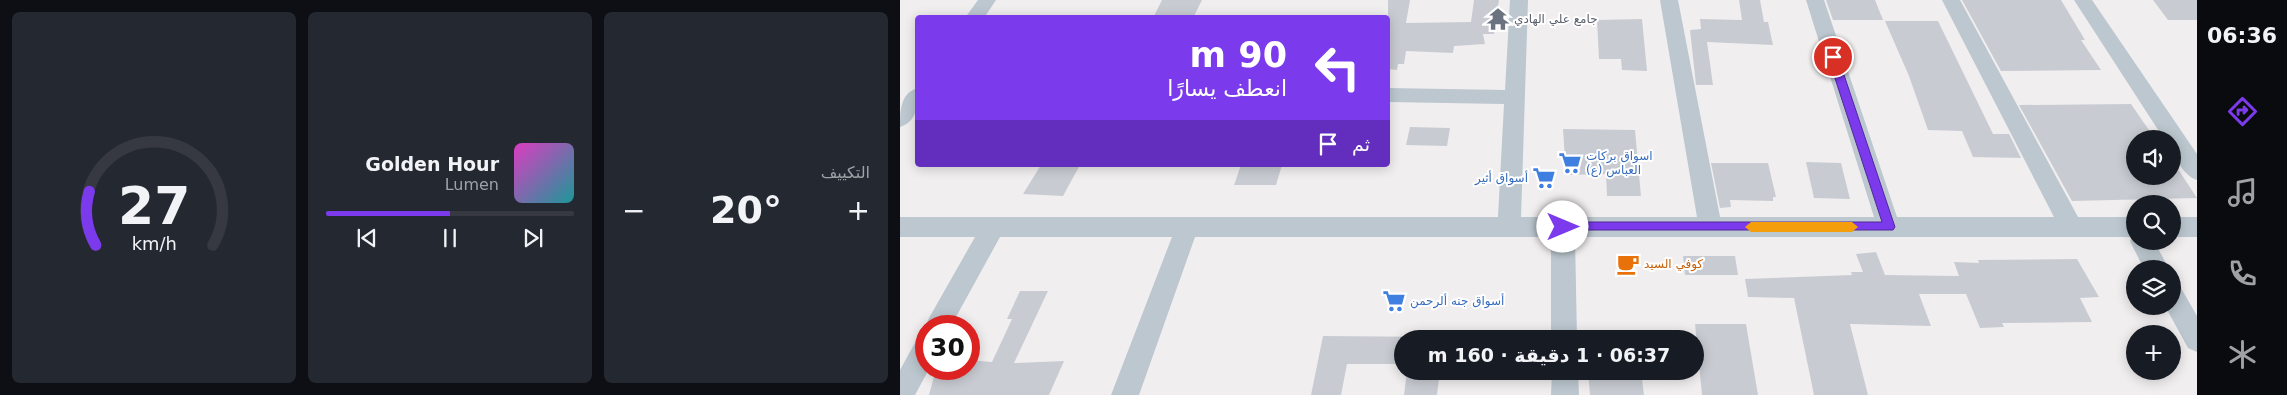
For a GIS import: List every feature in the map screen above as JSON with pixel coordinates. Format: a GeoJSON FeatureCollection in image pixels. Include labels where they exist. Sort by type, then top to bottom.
{"type":"FeatureCollection","features":[{"type":"Feature","properties":{"kind":"street"},"geometry":{"type":"LineString","coordinates":[[976,15],[987,0]]}},
{"type":"Feature","properties":{"kind":"street"},"geometry":{"type":"LineString","coordinates":[[1509,227],[1519,0]]}},
{"type":"Feature","properties":{"kind":"street"},"geometry":{"type":"LineString","coordinates":[[1668,0],[1710,227]]}},
{"type":"Feature","properties":{"kind":"street"},"geometry":{"type":"LineString","coordinates":[[1814,0],[1889,227]]}},
{"type":"Feature","properties":{"kind":"street"},"geometry":{"type":"LineString","coordinates":[[1951,0],[2071,227]]}},
{"type":"Feature","properties":{"kind":"street"},"geometry":{"type":"LineString","coordinates":[[2083,0],[2197,171]]}},
{"type":"Feature","properties":{"kind":"street"},"geometry":{"type":"LineString","coordinates":[[1390,96],[1515,97]]}},
{"type":"Feature","properties":{"kind":"street"},"geometry":{"type":"LineString","coordinates":[[900,119],[915,99]]}},
{"type":"Feature","properties":{"kind":"street"},"geometry":{"type":"LineString","coordinates":[[900,227],[2071,227],[2126,230]]}},
{"type":"Feature","properties":{"kind":"street"},"geometry":{"type":"LineString","coordinates":[[944,315],[993,227]]}},
{"type":"Feature","properties":{"kind":"street"},"geometry":{"type":"LineString","coordinates":[[1125,395],[1187,227]]}},
{"type":"Feature","properties":{"kind":"street"},"geometry":{"type":"LineString","coordinates":[[1563,227],[1564,330]]}},
{"type":"Feature","properties":{"kind":"street"},"geometry":{"type":"LineString","coordinates":[[2181,227],[2197,227]]}},
{"type":"Feature","properties":{"kind":"street"},"geometry":{"type":"LineString","coordinates":[[2181,312],[2197,340]]}},
{"type":"Feature","properties":{"kind":"street"},"geometry":{"type":"LineString","coordinates":[[901,395],[915,369]]}},
{"type":"Feature","properties":{"kind":"street"},"geometry":{"type":"LineString","coordinates":[[1565,380],[1565,395]]}},
{"type":"Feature","properties":{"kind":"building"},"geometry":{"type":"Polygon","coordinates":[[[1162,0],[1202,0],[1194,15],[1154,15],[1162,0]]]}},
{"type":"Feature","properties":{"kind":"building"},"geometry":{"type":"Polygon","coordinates":[[[1388,0],[1410,0],[1406,23],[1471,22],[1474,0],[1499,0],[1494,34],[1483,34],[1485,44],[1454,46],[1453,53],[1406,51],[1404,64],[1398,64],[1397,70],[1390,69],[1390,15],[1388,15],[1388,0]]]}},
{"type":"Feature","properties":{"kind":"building"},"geometry":{"type":"Polygon","coordinates":[[[1739,0],[1760,0],[1764,22],[1768,22],[1773,45],[1707,42],[1713,85],[1696,85],[1690,30],[1701,29],[1700,19],[1742,20],[1739,0]]]}},
{"type":"Feature","properties":{"kind":"building"},"geometry":{"type":"Polygon","coordinates":[[[1826,0],[1875,0],[1883,20],[1833,20],[1826,0]]]}},
{"type":"Feature","properties":{"kind":"building"},"geometry":{"type":"Polygon","coordinates":[[[1962,0],[2061,0],[2085,40],[2081,40],[2101,70],[2001,71],[1962,0]]]}},
{"type":"Feature","properties":{"kind":"building"},"geometry":{"type":"Polygon","coordinates":[[[2153,0],[2197,0],[2197,20],[2168,20],[2153,0]]]}},
{"type":"Feature","properties":{"kind":"building"},"geometry":{"type":"Polygon","coordinates":[[[1642,19],[1647,71],[1622,70],[1621,59],[1599,59],[1597,20],[1642,19]]]}},
{"type":"Feature","properties":{"kind":"building"},"geometry":{"type":"Polygon","coordinates":[[[1885,21],[1938,21],[1993,134],[2009,134],[2021,158],[1973,157],[1962,131],[1928,130],[1909,76],[1885,21]]]}},
{"type":"Feature","properties":{"kind":"building"},"geometry":{"type":"Polygon","coordinates":[[[2131,104],[2149,130],[2126,130],[2126,185],[2181,185],[2181,174],[2197,198],[2181,198],[2181,195],[2126,195],[2126,200],[2072,201],[2019,105],[2131,104]]]}},
{"type":"Feature","properties":{"kind":"building"},"geometry":{"type":"Polygon","coordinates":[[[1410,127],[1450,128],[1447,146],[1406,145],[1410,127]]]}},
{"type":"Feature","properties":{"kind":"building"},"geometry":{"type":"Polygon","coordinates":[[[1563,129],[1635,130],[1641,196],[1607,196],[1606,174],[1566,175],[1563,129]]]}},
{"type":"Feature","properties":{"kind":"building"},"geometry":{"type":"Polygon","coordinates":[[[1806,162],[1841,163],[1850,199],[1814,198],[1806,162]]]}},
{"type":"Feature","properties":{"kind":"building"},"geometry":{"type":"Polygon","coordinates":[[[1711,163],[1768,163],[1776,197],[1773,197],[1773,201],[1730,200],[1731,207],[1720,208],[1711,163]]]}},
{"type":"Feature","properties":{"kind":"building"},"geometry":{"type":"Polygon","coordinates":[[[1040,167],[1079,167],[1063,196],[1023,194],[1040,167]]]}},
{"type":"Feature","properties":{"kind":"building"},"geometry":{"type":"Polygon","coordinates":[[[1240,167],[1281,167],[1276,185],[1234,185],[1240,167]]]}},
{"type":"Feature","properties":{"kind":"building"},"geometry":{"type":"Polygon","coordinates":[[[1876,252],[1885,275],[1959,276],[1954,262],[1979,263],[1978,260],[2077,259],[2099,297],[2080,298],[2092,322],[2002,323],[2004,327],[1980,328],[1966,294],[1919,294],[1931,326],[1850,324],[1868,395],[1814,395],[1794,298],[1748,297],[1745,279],[1852,275],[1851,272],[1863,272],[1856,254],[1876,252]]]}},
{"type":"Feature","properties":{"kind":"building"},"geometry":{"type":"Polygon","coordinates":[[[1683,256],[1735,256],[1738,275],[1685,275],[1683,256]]]}},
{"type":"Feature","properties":{"kind":"building"},"geometry":{"type":"Polygon","coordinates":[[[1020,291],[1048,291],[1014,363],[1064,361],[1049,395],[929,395],[933,380],[980,380],[980,361],[992,362],[1012,319],[1007,319],[1020,291]]]}},
{"type":"Feature","properties":{"kind":"building"},"geometry":{"type":"Polygon","coordinates":[[[1695,324],[1746,324],[1758,395],[1702,395],[1701,380],[1704,380],[1704,330],[1696,330],[1695,324]]]}},
{"type":"Feature","properties":{"kind":"building"},"geometry":{"type":"Polygon","coordinates":[[[1323,336],[1394,337],[1394,364],[1347,364],[1341,395],[1311,395],[1323,336]]]}},
{"type":"Feature","properties":{"kind":"building"},"geometry":{"type":"Polygon","coordinates":[[[1406,380],[1439,380],[1437,395],[1404,395],[1406,380]]]}},
{"type":"Feature","properties":{"kind":"building"},"geometry":{"type":"Polygon","coordinates":[[[1589,380],[1642,380],[1644,395],[1590,395],[1589,380]]]}},
{"type":"Feature","properties":{"kind":"slow traffic"},"geometry":{"type":"LineString","coordinates":[[1751,227],[1852,227]]}},
{"type":"Feature","properties":{"kind":"place","name":"جامع علي الهادي"},"geometry":{"type":"Point","coordinates":[1498,19]}},
{"type":"Feature","properties":{"kind":"place","name":"اسواق بركات العباس (ع)"},"geometry":{"type":"Point","coordinates":[1570,163]}},
{"type":"Feature","properties":{"kind":"place","name":"أسواق أثير"},"geometry":{"type":"Point","coordinates":[1544,178]}},
{"type":"Feature","properties":{"kind":"place","name":"كوفي السيد"},"geometry":{"type":"Point","coordinates":[1628,264]}},
{"type":"Feature","properties":{"kind":"place","name":"أسواق جنه ألرحمن"},"geometry":{"type":"Point","coordinates":[1394,301]}},
{"type":"Feature","properties":{"kind":"route"},"geometry":{"type":"LineString","coordinates":[[1563,227],[1889,227],[1833,57]]}}]}
